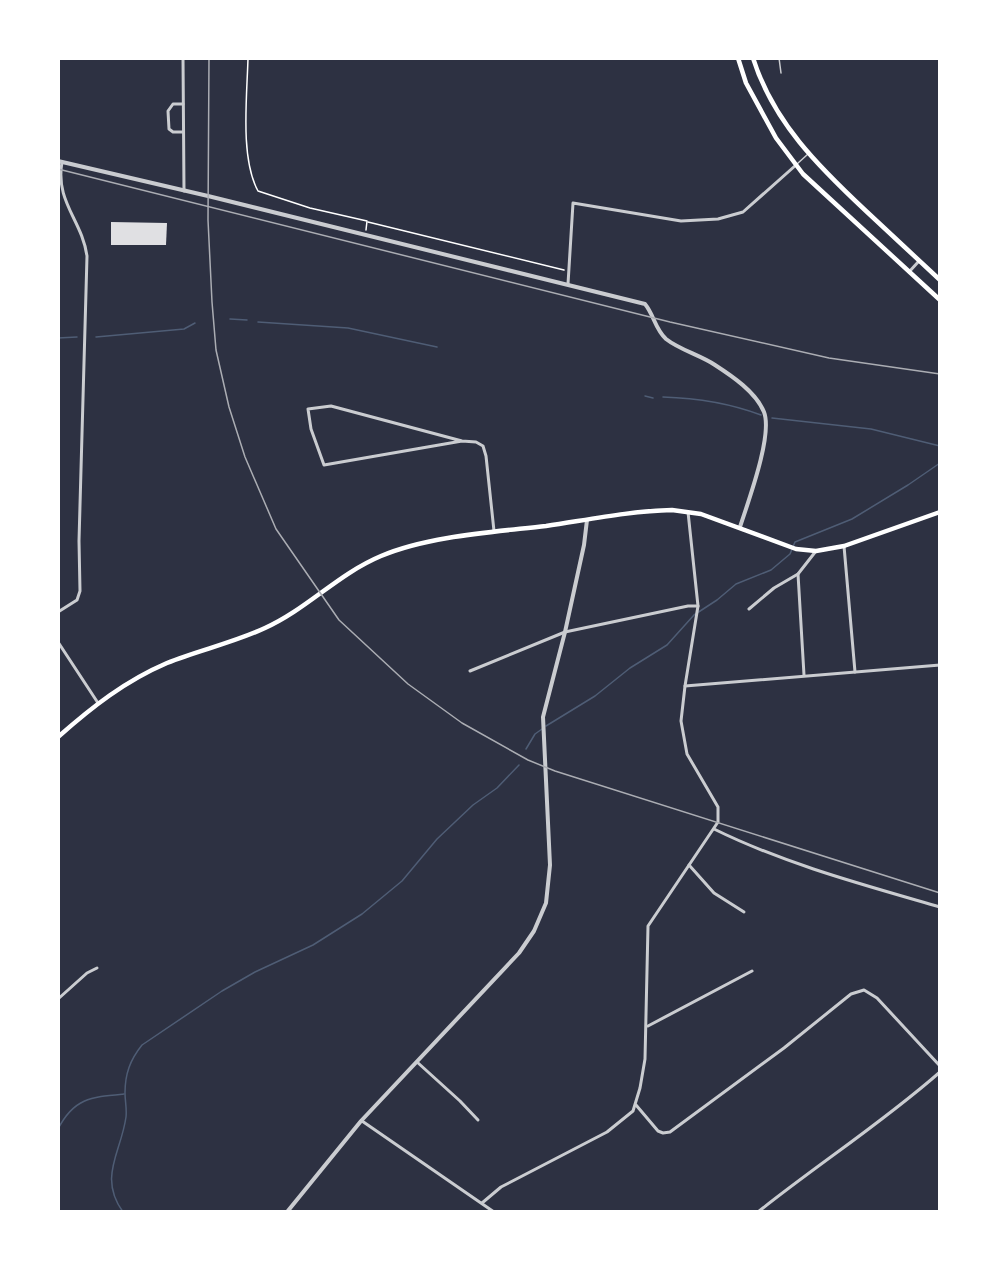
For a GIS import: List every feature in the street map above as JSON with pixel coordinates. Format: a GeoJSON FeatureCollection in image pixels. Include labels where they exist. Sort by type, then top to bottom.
{"type":"FeatureCollection","features":[{"type":"Feature","properties":{"kind":"main road"},"geometry":{"type":"LineString","coordinates":[[738,58],[747,83],[776,138],[796,165],[823,193],[939,300]]}},
{"type":"Feature","properties":{"kind":"main road"},"geometry":{"type":"LineString","coordinates":[[753,58],[772,104],[808,154],[939,280]]}},
{"type":"Feature","properties":{"kind":"main road"},"geometry":{"type":"LineString","coordinates":[[58,737],[130,681],[151,670],[261,630],[300,608],[361,566],[398,550],[494,532],[660,510],[688,512],[796,549],[816,551],[844,546],[939,512]]}},
{"type":"Feature","properties":{"kind":"street"},"geometry":{"type":"LineString","coordinates":[[183,58],[184,191]]}},
{"type":"Feature","properties":{"kind":"street"},"geometry":{"type":"LineString","coordinates":[[183,104],[173,104],[168,111],[169,129],[173,132],[183,132]]}},
{"type":"Feature","properties":{"kind":"street"},"geometry":{"type":"LineString","coordinates":[[58,612],[77,600],[80,591],[79,541],[87,256],[85,243],[63,197],[61,161],[645,304],[650,310],[655,325],[668,340],[704,358],[730,375],[760,405],[765,417],[765,442],[740,528]]}},
{"type":"Feature","properties":{"kind":"street"},"geometry":{"type":"LineString","coordinates":[[568,284],[573,203],[681,221],[718,219],[743,212],[796,165]]}},
{"type":"Feature","properties":{"kind":"street"},"geometry":{"type":"LineString","coordinates":[[909,272],[919,261]]}},
{"type":"Feature","properties":{"kind":"street"},"geometry":{"type":"LineString","coordinates":[[462,441],[324,465],[311,429],[308,409],[331,406],[462,441],[476,442],[483,446],[494,532]]}},
{"type":"Feature","properties":{"kind":"street"},"geometry":{"type":"LineString","coordinates":[[482,1203],[501,1186],[607,1132],[627,1118],[636,1105],[645,1059],[648,926],[718,822],[718,807],[687,754],[681,721],[697,610],[688,512]]}},
{"type":"Feature","properties":{"kind":"street"},"geometry":{"type":"LineString","coordinates":[[287,1212],[361,1121],[519,953],[534,931],[546,903],[550,865],[543,717],[565,632],[584,545],[587,520]]}},
{"type":"Feature","properties":{"kind":"street"},"geometry":{"type":"LineString","coordinates":[[844,546],[855,672]]}},
{"type":"Feature","properties":{"kind":"street"},"geometry":{"type":"LineString","coordinates":[[749,609],[774,588],[798,574],[816,551]]}},
{"type":"Feature","properties":{"kind":"street"},"geometry":{"type":"LineString","coordinates":[[798,574],[804,675]]}},
{"type":"Feature","properties":{"kind":"street"},"geometry":{"type":"LineString","coordinates":[[470,671],[565,632],[697,610]]}},
{"type":"Feature","properties":{"kind":"street"},"geometry":{"type":"LineString","coordinates":[[58,642],[98,704]]}},
{"type":"Feature","properties":{"kind":"street"},"geometry":{"type":"LineString","coordinates":[[685,686],[939,665]]}},
{"type":"Feature","properties":{"kind":"street"},"geometry":{"type":"LineString","coordinates":[[714,829],[772,853],[865,885],[939,907]]}},
{"type":"Feature","properties":{"kind":"street"},"geometry":{"type":"LineString","coordinates":[[689,865],[714,892],[744,912]]}},
{"type":"Feature","properties":{"kind":"street"},"geometry":{"type":"LineString","coordinates":[[58,999],[87,973],[97,968]]}},
{"type":"Feature","properties":{"kind":"street"},"geometry":{"type":"LineString","coordinates":[[647,1026],[752,971]]}},
{"type":"Feature","properties":{"kind":"street"},"geometry":{"type":"LineString","coordinates":[[636,1105],[658,1131],[670,1132],[784,1048],[851,994],[864,990],[877,998],[939,1066]]}},
{"type":"Feature","properties":{"kind":"street"},"geometry":{"type":"LineString","coordinates":[[417,1062],[478,1120]]}},
{"type":"Feature","properties":{"kind":"street"},"geometry":{"type":"LineString","coordinates":[[758,1212],[909,1100],[939,1072]]}},
{"type":"Feature","properties":{"kind":"street"},"geometry":{"type":"LineString","coordinates":[[361,1121],[494,1212]]}},
{"type":"Feature","properties":{"kind":"lane"},"geometry":{"type":"LineString","coordinates":[[779,58],[781,73]]}},
{"type":"Feature","properties":{"kind":"lane"},"geometry":{"type":"LineString","coordinates":[[796,165],[808,154]]}},
{"type":"Feature","properties":{"kind":"path"},"geometry":{"type":"LineString","coordinates":[[248,58],[246,124],[250,178],[258,191],[310,208],[569,271]]}},
{"type":"Feature","properties":{"kind":"path"},"geometry":{"type":"LineString","coordinates":[[366,234],[367,221]]}},
{"type":"Feature","properties":{"kind":"building"},"geometry":{"type":"Polygon","coordinates":[[[111,222],[167,223],[166,245],[111,245],[111,222]]]}},
{"type":"Feature","properties":{"kind":"waterway"},"geometry":{"type":"LineString","coordinates":[[230,319],[247,320]]}},
{"type":"Feature","properties":{"kind":"waterway"},"geometry":{"type":"LineString","coordinates":[[258,322],[348,328],[437,347]]}},
{"type":"Feature","properties":{"kind":"waterway"},"geometry":{"type":"LineString","coordinates":[[96,337],[184,329],[195,323]]}},
{"type":"Feature","properties":{"kind":"waterway"},"geometry":{"type":"LineString","coordinates":[[58,338],[77,337]]}},
{"type":"Feature","properties":{"kind":"waterway"},"geometry":{"type":"LineString","coordinates":[[645,396],[653,398]]}},
{"type":"Feature","properties":{"kind":"waterway"},"geometry":{"type":"LineString","coordinates":[[663,397],[713,402],[761,415]]}},
{"type":"Feature","properties":{"kind":"waterway"},"geometry":{"type":"LineString","coordinates":[[772,418],[871,429],[940,446]]}},
{"type":"Feature","properties":{"kind":"waterway"},"geometry":{"type":"LineString","coordinates":[[546,726],[595,696],[630,668],[667,645],[694,615],[736,584],[771,570],[790,554],[795,542],[852,519],[940,463]]}},
{"type":"Feature","properties":{"kind":"waterway"},"geometry":{"type":"LineString","coordinates":[[526,749],[535,734],[542,729]]}},
{"type":"Feature","properties":{"kind":"waterway"},"geometry":{"type":"LineString","coordinates":[[123,1212],[112,1187],[113,1165],[126,1117],[127,1073],[134,1056],[142,1045],[222,991],[255,972],[313,945],[362,914],[402,881],[437,839],[473,805],[497,788],[519,765]]}},
{"type":"Feature","properties":{"kind":"waterway"},"geometry":{"type":"LineString","coordinates":[[58,1129],[77,1105],[93,1098],[124,1094]]}},
{"type":"Feature","properties":{"kind":"railway"},"geometry":{"type":"LineString","coordinates":[[209,58],[208,220],[212,302],[216,350],[229,407],[245,457],[276,529],[339,620],[408,684],[462,723],[528,760],[555,771],[940,893]]}},
{"type":"Feature","properties":{"kind":"railway"},"geometry":{"type":"LineString","coordinates":[[58,169],[670,322],[829,358],[940,374]]}}]}
